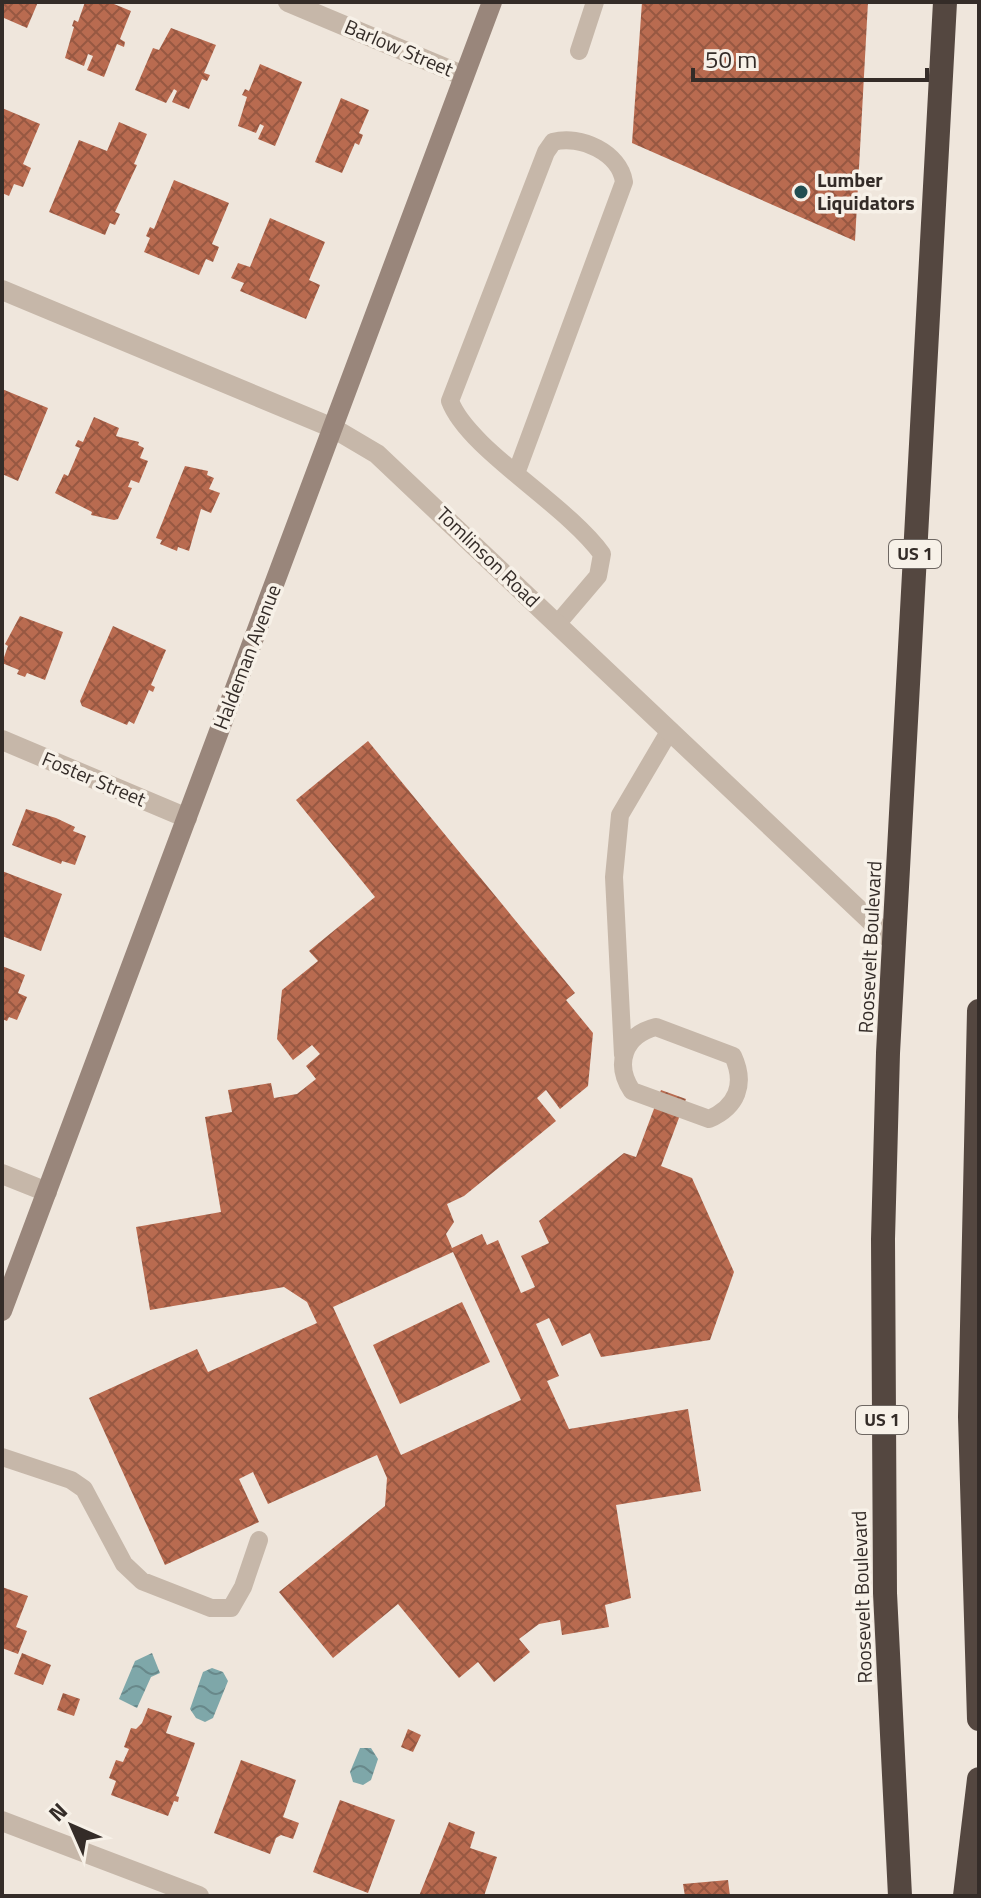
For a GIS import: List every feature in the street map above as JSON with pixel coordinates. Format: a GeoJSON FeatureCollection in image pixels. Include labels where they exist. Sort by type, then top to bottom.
{"type":"FeatureCollection","features":[{"type":"Feature","properties":{"kind":"highway","name":"Roosevelt Boulevard"},"geometry":{"type":"LineString","coordinates":[[900,1896],[885,1593],[883,1239],[894,943],[945,2]]}},
{"type":"Feature","properties":{"kind":"highway"},"geometry":{"type":"LineString","coordinates":[[979,1011],[970,1417],[979,1719]]}},
{"type":"Feature","properties":{"kind":"highway"},"geometry":{"type":"LineString","coordinates":[[965,1896],[979,1779]]}},
{"type":"Feature","properties":{"kind":"main road","name":"Haldeman Avenue"},"geometry":{"type":"LineString","coordinates":[[2,1311],[492,2]]}},
{"type":"Feature","properties":{"kind":"street","name":"Barlow Street"},"geometry":{"type":"LineString","coordinates":[[288,2],[464,76]]}},
{"type":"Feature","properties":{"kind":"street","name":"Tomlinson Road"},"geometry":{"type":"LineString","coordinates":[[2,290],[333,428],[389,463],[894,943]]}},
{"type":"Feature","properties":{"kind":"street","name":"Foster Street"},"geometry":{"type":"LineString","coordinates":[[2,740],[187,818]]}},
{"type":"Feature","properties":{"kind":"street"},"geometry":{"type":"LineString","coordinates":[[2,1174],[47,1192]]}},
{"type":"Feature","properties":{"kind":"street"},"geometry":{"type":"LineString","coordinates":[[2,1821],[199,1896]]}},
{"type":"Feature","properties":{"kind":"lane"},"geometry":{"type":"LineString","coordinates":[[579,51],[595,2]]}},
{"type":"Feature","properties":{"kind":"lane"},"geometry":{"type":"LineString","coordinates":[[517,471],[624,182],[622,168],[609,155],[568,138],[553,142],[546,152],[450,401],[464,426],[585,530],[602,554],[598,576],[558,623]]}},
{"type":"Feature","properties":{"kind":"lane"},"geometry":{"type":"LineString","coordinates":[[623,1055],[634,1036],[656,1027],[733,1056],[740,1081],[737,1094],[731,1105],[709,1119],[632,1091],[622,1069],[614,877],[620,815],[670,730]]}},
{"type":"Feature","properties":{"kind":"lane"},"geometry":{"type":"LineString","coordinates":[[2,1457],[71,1480],[84,1489],[124,1564],[142,1581],[211,1608],[231,1608],[243,1587],[259,1540]]}},
{"type":"Feature","properties":{"kind":"water"},"geometry":{"type":"Polygon","coordinates":[[[152,1653],[160,1673],[151,1677],[137,1708],[119,1699],[135,1661],[152,1653]]]}},
{"type":"Feature","properties":{"kind":"water"},"geometry":{"type":"Polygon","coordinates":[[[212,1668],[223,1672],[228,1681],[213,1718],[205,1722],[196,1718],[190,1709],[203,1672],[212,1668]]]}},
{"type":"Feature","properties":{"kind":"water"},"geometry":{"type":"Polygon","coordinates":[[[360,1748],[371,1748],[378,1759],[371,1780],[363,1785],[353,1782],[350,1772],[360,1748]]]}},
{"type":"Feature","properties":{"kind":"building"},"geometry":{"type":"Polygon","coordinates":[[[2,2],[38,2],[27,28],[4,18],[2,23],[2,2]]]}},
{"type":"Feature","properties":{"kind":"building"},"geometry":{"type":"Polygon","coordinates":[[[85,2],[109,2],[131,11],[120,39],[125,42],[124,47],[117,44],[104,77],[87,70],[93,56],[88,54],[84,66],[65,58],[74,20],[78,22],[85,2]]]}},
{"type":"Feature","properties":{"kind":"building"},"geometry":{"type":"Polygon","coordinates":[[[642,2],[868,2],[855,241],[632,143],[642,2]]]}},
{"type":"Feature","properties":{"kind":"building"},"geometry":{"type":"Polygon","coordinates":[[[171,28],[216,45],[204,73],[210,75],[207,81],[202,79],[189,109],[172,102],[177,91],[174,89],[166,103],[135,90],[153,48],[159,50],[171,28]]]}},
{"type":"Feature","properties":{"kind":"building"},"geometry":{"type":"Polygon","coordinates":[[[260,64],[302,82],[275,146],[258,139],[264,126],[260,124],[256,133],[238,126],[247,97],[242,95],[245,89],[249,91],[260,64]]]}},
{"type":"Feature","properties":{"kind":"building"},"geometry":{"type":"Polygon","coordinates":[[[341,98],[369,110],[359,133],[363,135],[359,145],[355,143],[342,173],[315,162],[341,98]]]}},
{"type":"Feature","properties":{"kind":"building"},"geometry":{"type":"Polygon","coordinates":[[[2,108],[40,124],[23,164],[31,168],[23,187],[14,184],[9,196],[2,193],[2,108]]]}},
{"type":"Feature","properties":{"kind":"building"},"geometry":{"type":"Polygon","coordinates":[[[119,122],[147,134],[134,164],[137,165],[115,212],[120,214],[115,225],[110,223],[105,235],[49,212],[79,140],[107,151],[119,122]]]}},
{"type":"Feature","properties":{"kind":"building"},"geometry":{"type":"Polygon","coordinates":[[[174,180],[229,203],[212,244],[219,247],[213,262],[206,259],[199,275],[144,252],[150,238],[146,236],[150,227],[154,229],[174,180]]]}},
{"type":"Feature","properties":{"kind":"building"},"geometry":{"type":"Polygon","coordinates":[[[270,218],[325,242],[309,280],[320,285],[306,319],[240,291],[244,283],[231,278],[238,263],[250,267],[270,218]]]}},
{"type":"Feature","properties":{"kind":"building"},"geometry":{"type":"Polygon","coordinates":[[[2,389],[48,408],[18,481],[2,474],[2,389]]]}},
{"type":"Feature","properties":{"kind":"building"},"geometry":{"type":"Polygon","coordinates":[[[94,417],[119,428],[116,436],[139,442],[138,445],[144,448],[140,458],[148,461],[139,483],[131,480],[128,487],[132,488],[118,519],[114,520],[91,515],[92,512],[55,493],[64,474],[68,476],[80,448],[75,446],[78,440],[83,442],[94,417]]]}},
{"type":"Feature","properties":{"kind":"building"},"geometry":{"type":"Polygon","coordinates":[[[185,466],[208,471],[207,475],[214,478],[209,489],[220,493],[211,513],[201,509],[189,551],[178,547],[177,551],[160,544],[162,540],[156,538],[185,466]]]}},
{"type":"Feature","properties":{"kind":"building"},"geometry":{"type":"Polygon","coordinates":[[[20,616],[63,632],[45,680],[27,673],[25,677],[17,674],[19,670],[2,663],[8,646],[5,644],[20,616]]]}},
{"type":"Feature","properties":{"kind":"building"},"geometry":{"type":"Polygon","coordinates":[[[113,626],[166,650],[151,685],[155,687],[153,692],[149,690],[134,724],[129,721],[127,725],[82,706],[80,701],[113,626]]]}},
{"type":"Feature","properties":{"kind":"building"},"geometry":{"type":"Polygon","coordinates":[[[368,741],[575,993],[566,1000],[593,1033],[588,1086],[560,1109],[546,1090],[537,1098],[556,1121],[464,1196],[447,1204],[454,1222],[446,1234],[452,1248],[482,1234],[487,1245],[498,1240],[521,1293],[535,1287],[521,1256],[549,1243],[539,1221],[624,1153],[636,1157],[661,1090],[686,1099],[661,1166],[692,1178],[734,1272],[710,1340],[601,1357],[590,1333],[562,1346],[549,1318],[536,1324],[559,1376],[547,1381],[569,1429],[688,1409],[701,1491],[616,1505],[631,1598],[605,1605],[609,1627],[562,1635],[560,1620],[539,1624],[519,1639],[530,1652],[494,1682],[478,1662],[459,1678],[398,1604],[333,1658],[279,1592],[385,1506],[387,1478],[377,1455],[268,1504],[253,1472],[239,1479],[259,1522],[165,1565],[89,1398],[197,1349],[208,1372],[317,1323],[307,1302],[284,1287],[150,1310],[136,1227],[221,1212],[205,1117],[232,1112],[228,1090],[271,1083],[274,1098],[297,1094],[316,1079],[306,1066],[320,1054],[312,1045],[293,1060],[277,1039],[282,990],[318,961],[309,951],[375,897],[296,800],[368,741]],[[453,1252],[333,1307],[401,1455],[521,1400],[453,1252]]]}},
{"type":"Feature","properties":{"kind":"building"},"geometry":{"type":"Polygon","coordinates":[[[26,809],[56,818],[75,827],[73,831],[86,836],[75,865],[62,861],[61,864],[12,845],[26,809]]]}},
{"type":"Feature","properties":{"kind":"building"},"geometry":{"type":"Polygon","coordinates":[[[2,871],[62,894],[41,951],[2,936],[2,871]]]}},
{"type":"Feature","properties":{"kind":"building"},"geometry":{"type":"Polygon","coordinates":[[[2,966],[25,975],[18,993],[27,997],[17,1020],[9,1017],[7,1021],[2,1019],[2,966]]]}},
{"type":"Feature","properties":{"kind":"building"},"geometry":{"type":"Polygon","coordinates":[[[462,1302],[490,1362],[400,1404],[373,1345],[462,1302]]]}},
{"type":"Feature","properties":{"kind":"building"},"geometry":{"type":"Polygon","coordinates":[[[2,1587],[28,1596],[16,1627],[27,1631],[18,1654],[2,1648],[2,1587]]]}},
{"type":"Feature","properties":{"kind":"building"},"geometry":{"type":"Polygon","coordinates":[[[22,1653],[51,1665],[43,1685],[14,1674],[22,1653]]]}},
{"type":"Feature","properties":{"kind":"building"},"geometry":{"type":"Polygon","coordinates":[[[63,1693],[80,1699],[74,1716],[57,1710],[63,1693]]]}},
{"type":"Feature","properties":{"kind":"building"},"geometry":{"type":"Polygon","coordinates":[[[148,1708],[172,1716],[166,1733],[195,1743],[176,1796],[179,1797],[178,1802],[174,1801],[168,1816],[111,1795],[116,1781],[109,1778],[116,1760],[123,1762],[129,1749],[124,1747],[131,1728],[136,1729],[142,1723],[148,1708]]]}},
{"type":"Feature","properties":{"kind":"building"},"geometry":{"type":"Polygon","coordinates":[[[408,1729],[421,1735],[413,1752],[401,1747],[408,1729]]]}},
{"type":"Feature","properties":{"kind":"building"},"geometry":{"type":"Polygon","coordinates":[[[241,1760],[296,1780],[283,1817],[299,1823],[293,1839],[281,1835],[276,1838],[270,1854],[214,1833],[241,1760]]]}},
{"type":"Feature","properties":{"kind":"building"},"geometry":{"type":"Polygon","coordinates":[[[340,1800],[395,1820],[368,1893],[313,1872],[340,1800]]]}},
{"type":"Feature","properties":{"kind":"building"},"geometry":{"type":"Polygon","coordinates":[[[449,1822],[475,1832],[470,1848],[497,1857],[484,1896],[419,1896],[449,1822]]]}},
{"type":"Feature","properties":{"kind":"building"},"geometry":{"type":"Polygon","coordinates":[[[728,1880],[730,1896],[685,1896],[683,1884],[728,1880]]]}},
{"type":"Feature","properties":{"kind":"place","name":"Lumber Liquidators"},"geometry":{"type":"Point","coordinates":[801,192]}}]}
